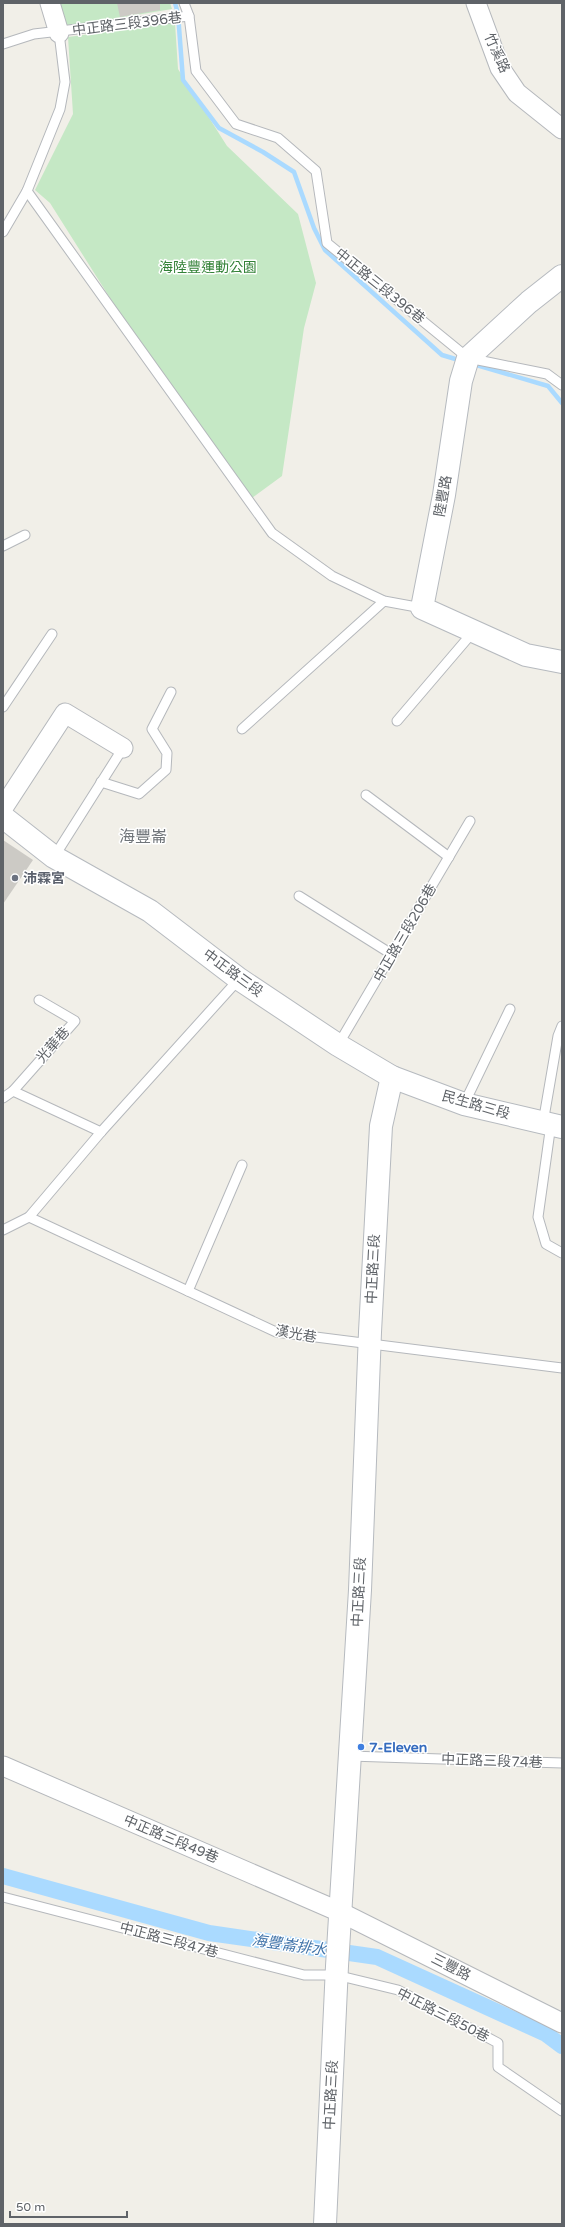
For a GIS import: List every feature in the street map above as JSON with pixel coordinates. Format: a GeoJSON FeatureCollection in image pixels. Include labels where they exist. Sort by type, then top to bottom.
{"type":"FeatureCollection","features":[{"type":"Feature","properties":{"kind":"street"},"geometry":{"type":"LineString","coordinates":[[50,3],[58,32]]}},
{"type":"Feature","properties":{"kind":"street","name":"竹溪路"},"geometry":{"type":"LineString","coordinates":[[476,3],[500,68],[517,92],[562,129]]}},
{"type":"Feature","properties":{"kind":"street"},"geometry":{"type":"LineString","coordinates":[[468,358],[529,302],[562,276]]}},
{"type":"Feature","properties":{"kind":"street","name":"陸豐路"},"geometry":{"type":"LineString","coordinates":[[422,608],[444,495],[461,381],[468,358]]}},
{"type":"Feature","properties":{"kind":"street"},"geometry":{"type":"LineString","coordinates":[[422,608],[526,655],[562,662]]}},
{"type":"Feature","properties":{"kind":"street"},"geometry":{"type":"LineString","coordinates":[[3,808],[65,713],[123,748]]}},
{"type":"Feature","properties":{"kind":"street","name":"中正路三段"},"geometry":{"type":"LineString","coordinates":[[3,817],[54,858],[150,911],[239,979],[338,1045],[392,1077],[381,1126],[369,1345],[360,1590],[339,1921],[325,2224]]}},
{"type":"Feature","properties":{"kind":"street","name":"民生路三段"},"geometry":{"type":"LineString","coordinates":[[392,1077],[464,1104],[552,1125]]}},
{"type":"Feature","properties":{"kind":"street","name":"中正路三段49巷"},"geometry":{"type":"LineString","coordinates":[[3,1766],[339,1921]]}},
{"type":"Feature","properties":{"kind":"street","name":"三豐路"},"geometry":{"type":"LineString","coordinates":[[339,1921],[562,2023]]}},
{"type":"Feature","properties":{"kind":"lane"},"geometry":{"type":"LineString","coordinates":[[184,3],[189,16]]}},
{"type":"Feature","properties":{"kind":"lane","name":"中正路三段396巷"},"geometry":{"type":"LineString","coordinates":[[3,44],[34,34],[189,16],[196,71],[236,124],[278,138],[316,171],[327,243],[468,358]]}},
{"type":"Feature","properties":{"kind":"lane"},"geometry":{"type":"LineString","coordinates":[[3,232],[26,191],[60,109],[65,82],[58,32]]}},
{"type":"Feature","properties":{"kind":"lane"},"geometry":{"type":"LineString","coordinates":[[26,191],[272,533],[332,576],[384,601],[422,608]]}},
{"type":"Feature","properties":{"kind":"lane"},"geometry":{"type":"LineString","coordinates":[[468,358],[547,374],[562,386]]}},
{"type":"Feature","properties":{"kind":"lane"},"geometry":{"type":"LineString","coordinates":[[3,546],[25,536]]}},
{"type":"Feature","properties":{"kind":"lane"},"geometry":{"type":"LineString","coordinates":[[242,729],[384,601]]}},
{"type":"Feature","properties":{"kind":"lane"},"geometry":{"type":"LineString","coordinates":[[396,721],[473,632]]}},
{"type":"Feature","properties":{"kind":"lane"},"geometry":{"type":"LineString","coordinates":[[3,707],[52,634]]}},
{"type":"Feature","properties":{"kind":"lane"},"geometry":{"type":"LineString","coordinates":[[102,782],[139,794],[166,770],[167,753],[152,729],[171,692]]}},
{"type":"Feature","properties":{"kind":"lane"},"geometry":{"type":"LineString","coordinates":[[54,858],[123,748]]}},
{"type":"Feature","properties":{"kind":"lane"},"geometry":{"type":"LineString","coordinates":[[366,795],[449,857]]}},
{"type":"Feature","properties":{"kind":"lane","name":"中正路三段206巷"},"geometry":{"type":"LineString","coordinates":[[338,1045],[393,955],[470,821]]}},
{"type":"Feature","properties":{"kind":"lane"},"geometry":{"type":"LineString","coordinates":[[299,896],[393,955]]}},
{"type":"Feature","properties":{"kind":"lane"},"geometry":{"type":"LineString","coordinates":[[3,1230],[29,1217],[102,1132],[239,979]]}},
{"type":"Feature","properties":{"kind":"lane","name":"光華巷"},"geometry":{"type":"LineString","coordinates":[[3,1098],[13,1091],[75,1020],[39,1000]]}},
{"type":"Feature","properties":{"kind":"lane"},"geometry":{"type":"LineString","coordinates":[[464,1104],[510,1009]]}},
{"type":"Feature","properties":{"kind":"lane"},"geometry":{"type":"LineString","coordinates":[[562,1026],[558,1036],[552,1125],[538,1217],[546,1244],[562,1253]]}},
{"type":"Feature","properties":{"kind":"lane"},"geometry":{"type":"LineString","coordinates":[[13,1091],[102,1132]]}},
{"type":"Feature","properties":{"kind":"lane"},"geometry":{"type":"LineString","coordinates":[[188,1291],[242,1165]]}},
{"type":"Feature","properties":{"kind":"lane","name":"漢光巷"},"geometry":{"type":"LineString","coordinates":[[29,1217],[276,1332],[369,1345],[562,1368]]}},
{"type":"Feature","properties":{"kind":"lane","name":"中正路三段74巷"},"geometry":{"type":"LineString","coordinates":[[349,1756],[562,1763]]}},
{"type":"Feature","properties":{"kind":"lane","name":"中正路三段47巷"},"geometry":{"type":"LineString","coordinates":[[3,1897],[304,1975],[337,1970]]}},
{"type":"Feature","properties":{"kind":"lane","name":"中正路三段50巷"},"geometry":{"type":"LineString","coordinates":[[337,1970],[398,1990],[498,2043],[498,2067],[562,2111]]}},
{"type":"Feature","properties":{"kind":"green space"},"geometry":{"type":"Polygon","coordinates":[[[59,3],[170,3],[172,9],[65,27],[59,3]]]}},
{"type":"Feature","properties":{"kind":"green space","name":"海陸豐運動公園"},"geometry":{"type":"Polygon","coordinates":[[[175,23],[178,69],[227,146],[298,214],[316,283],[304,328],[282,476],[248,501],[158,374],[50,203],[35,190],[73,114],[68,37],[175,23]]]}},
{"type":"Feature","properties":{"kind":"building"},"geometry":{"type":"Polygon","coordinates":[[[117,3],[160,3],[160,10],[120,17],[117,3]]]}},
{"type":"Feature","properties":{"kind":"building","name":"沛霖宮"},"geometry":{"type":"Polygon","coordinates":[[[3,840],[33,860],[3,904],[3,840]]]}},
{"type":"Feature","properties":{"kind":"waterway"},"geometry":{"type":"LineString","coordinates":[[175,3],[178,14],[183,80],[219,128],[263,152],[294,172],[314,228],[325,250],[442,355],[462,361]]}},
{"type":"Feature","properties":{"kind":"waterway"},"geometry":{"type":"LineString","coordinates":[[473,364],[548,386],[562,403]]}},
{"type":"Feature","properties":{"kind":"waterway","name":"海豐崙排水"},"geometry":{"type":"LineString","coordinates":[[3,1876],[209,1933],[377,1957],[546,2034],[562,2046]]}},
{"type":"Feature","properties":{"kind":"place","name":"沛霖宮"},"geometry":{"type":"Point","coordinates":[15,878]}},
{"type":"Feature","properties":{"kind":"place","name":"7-Eleven"},"geometry":{"type":"Point","coordinates":[361,1747]}},
{"type":"Feature","properties":{"kind":"district","name":"海豐崙"},"geometry":{"type":"Point","coordinates":[143,837]}}]}
